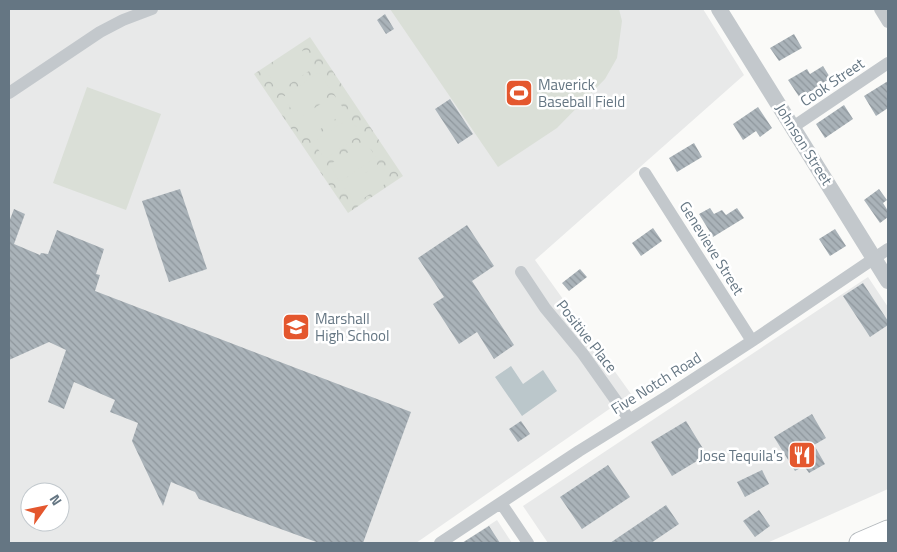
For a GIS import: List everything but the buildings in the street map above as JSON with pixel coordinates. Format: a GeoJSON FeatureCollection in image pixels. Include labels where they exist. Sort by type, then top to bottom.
{"type":"FeatureCollection","features":[{"type":"Feature","properties":{"kind":"highway"},"geometry":{"type":"LineString","coordinates":[[860,543],[888,531]]}},
{"type":"Feature","properties":{"kind":"street"},"geometry":{"type":"LineString","coordinates":[[9,93],[100,32],[123,20],[152,9]]}},
{"type":"Feature","properties":{"kind":"street","name":"Johnson Street"},"geometry":{"type":"LineString","coordinates":[[719,9],[793,127],[881,253],[888,280]]}},
{"type":"Feature","properties":{"kind":"street"},"geometry":{"type":"LineString","coordinates":[[880,9],[888,22]]}},
{"type":"Feature","properties":{"kind":"street","name":"Cook Street"},"geometry":{"type":"LineString","coordinates":[[793,127],[888,63]]}},
{"type":"Feature","properties":{"kind":"street","name":"Genevieve Street"},"geometry":{"type":"LineString","coordinates":[[645,173],[752,341]]}},
{"type":"Feature","properties":{"kind":"street","name":"Five Notch Road"},"geometry":{"type":"LineString","coordinates":[[440,543],[752,341],[881,253]]}},
{"type":"Feature","properties":{"kind":"street","name":"Positive Place"},"geometry":{"type":"LineString","coordinates":[[521,272],[545,308],[578,348],[630,419]]}},
{"type":"Feature","properties":{"kind":"street"},"geometry":{"type":"LineString","coordinates":[[501,503],[528,543]]}},
{"type":"Feature","properties":{"kind":"shaded area","name":"Marshall High School"},"geometry":{"type":"Polygon","coordinates":[[[9,9],[703,9],[744,75],[535,260],[631,394],[416,543],[9,543],[9,9]]]}},
{"type":"Feature","properties":{"kind":"shaded area"},"geometry":{"type":"Polygon","coordinates":[[[868,277],[888,307],[888,489],[767,543],[548,543],[523,506],[868,277]]]}},
{"type":"Feature","properties":{"kind":"shaded area"},"geometry":{"type":"Polygon","coordinates":[[[511,366],[523,384],[543,370],[557,391],[522,416],[495,377],[511,366]]]}},
{"type":"Feature","properties":{"kind":"shaded area"},"geometry":{"type":"Polygon","coordinates":[[[497,520],[512,543],[462,543],[497,520]]]}},
{"type":"Feature","properties":{"kind":"green space","name":"Maverick Baseball Field"},"geometry":{"type":"Polygon","coordinates":[[[390,9],[619,9],[622,21],[617,58],[605,79],[557,128],[498,167],[390,9]]]}},
{"type":"Feature","properties":{"kind":"green space"},"geometry":{"type":"Polygon","coordinates":[[[310,37],[403,176],[348,213],[254,74],[310,37]]]}},
{"type":"Feature","properties":{"kind":"green space"},"geometry":{"type":"Polygon","coordinates":[[[304,50],[315,67],[279,91],[268,74],[304,50]]]}},
{"type":"Feature","properties":{"kind":"green space"},"geometry":{"type":"Polygon","coordinates":[[[319,72],[330,89],[294,113],[283,97],[319,72]]]}},
{"type":"Feature","properties":{"kind":"green space"},"geometry":{"type":"Polygon","coordinates":[[[87,87],[161,114],[126,210],[53,183],[87,87]]]}},
{"type":"Feature","properties":{"kind":"green space"},"geometry":{"type":"Polygon","coordinates":[[[334,95],[346,112],[310,136],[298,119],[334,95]]]}},
{"type":"Feature","properties":{"kind":"green space"},"geometry":{"type":"Polygon","coordinates":[[[350,118],[361,134],[325,159],[313,142],[350,118]]]}},
{"type":"Feature","properties":{"kind":"green space"},"geometry":{"type":"Polygon","coordinates":[[[365,141],[376,157],[340,182],[329,165],[365,141]]]}},
{"type":"Feature","properties":{"kind":"green space"},"geometry":{"type":"Polygon","coordinates":[[[380,163],[391,180],[355,204],[344,187],[380,163]]]}},
{"type":"Feature","properties":{"kind":"place","name":"Maverick Baseball Field"},"geometry":{"type":"Point","coordinates":[519,93]}},
{"type":"Feature","properties":{"kind":"place","name":"Marshall High School"},"geometry":{"type":"Point","coordinates":[296,327]}},
{"type":"Feature","properties":{"kind":"place","name":"Jose Tequila's"},"geometry":{"type":"Point","coordinates":[802,455]}}]}
